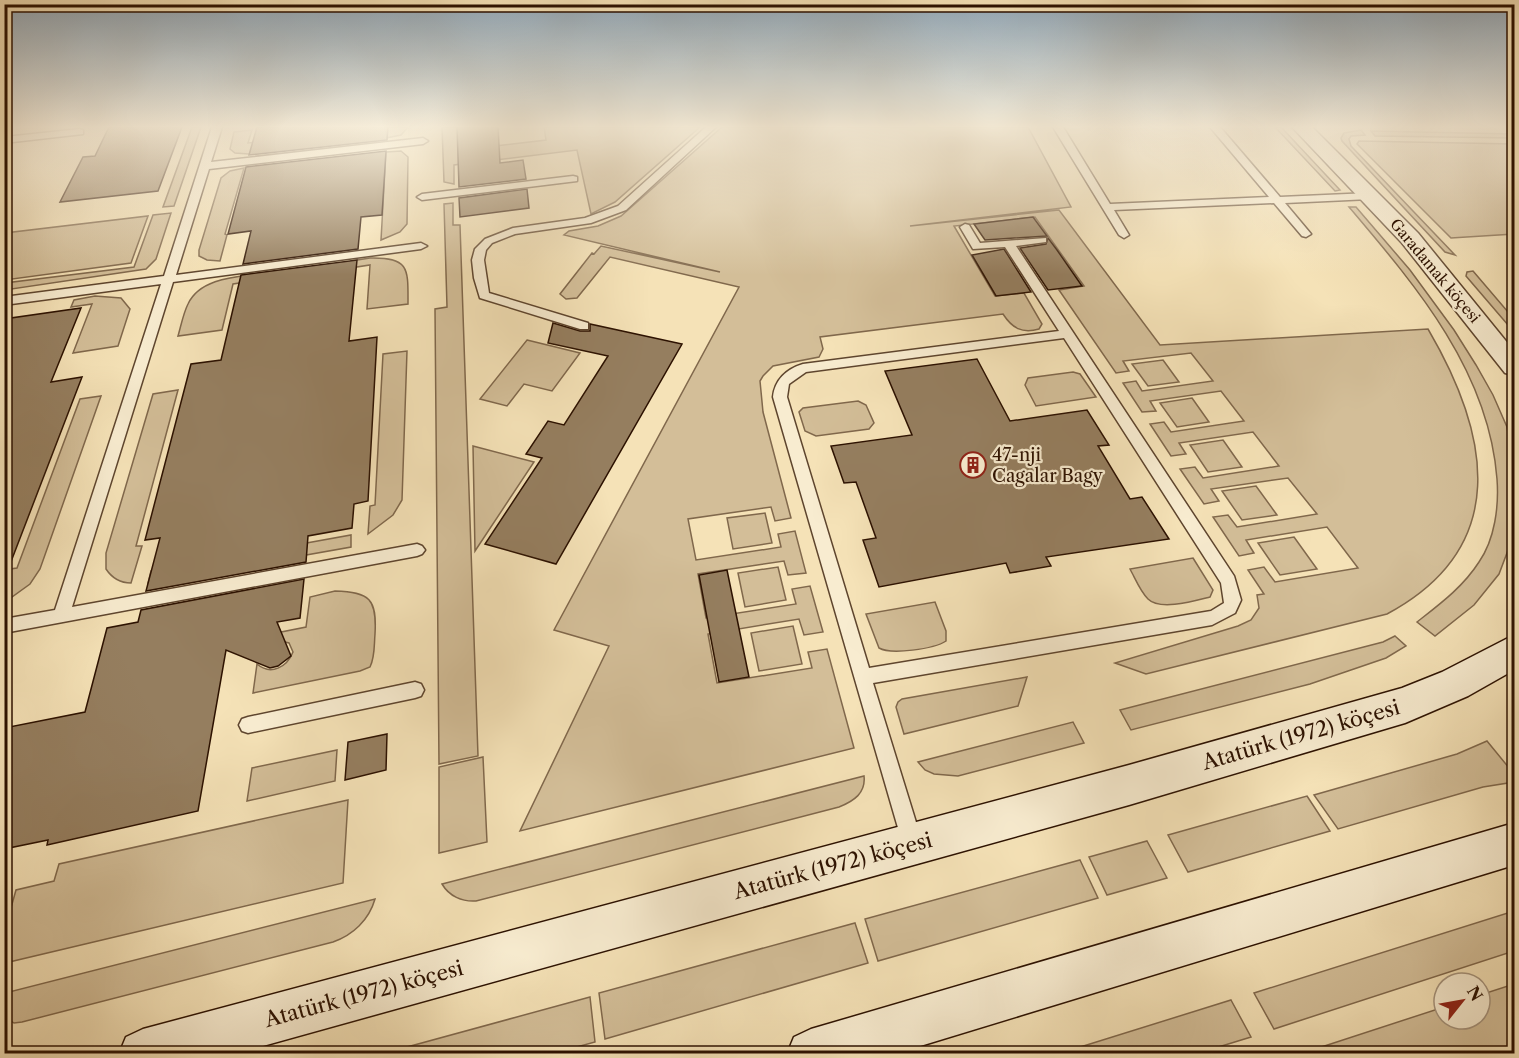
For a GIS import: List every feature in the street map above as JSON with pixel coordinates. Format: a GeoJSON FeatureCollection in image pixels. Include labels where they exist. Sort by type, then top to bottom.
{"type":"FeatureCollection","features":[{"type":"Feature","properties":{"kind":"main road","name":"Atatürk (1972) köçesi"},"geometry":{"type":"LineString","coordinates":[[143,1053],[1129,785],[1405,705],[1455,684],[1514,653]]}},
{"type":"Feature","properties":{"kind":"main road"},"geometry":{"type":"LineString","coordinates":[[811,1053],[1515,844]]}},
{"type":"Feature","properties":{"kind":"street","name":"Garadamak köçesi"},"geometry":{"type":"LineString","coordinates":[[1350,176],[1410,238],[1514,367]]}},
{"type":"Feature","properties":{"kind":"lane"},"geometry":{"type":"LineString","coordinates":[[61,615],[202,176]]}},
{"type":"Feature","properties":{"kind":"lane"},"geometry":{"type":"LineString","coordinates":[[584,326],[483,295],[478,263],[481,250],[488,242],[521,229],[582,222],[608,214],[622,208],[657,176]]}},
{"type":"Feature","properties":{"kind":"lane"},"geometry":{"type":"LineString","coordinates":[[1088,176],[1124,235]]}},
{"type":"Feature","properties":{"kind":"lane"},"geometry":{"type":"LineString","coordinates":[[1257,176],[1306,234]]}},
{"type":"Feature","properties":{"kind":"lane"},"geometry":{"type":"LineString","coordinates":[[422,197],[573,179]]}},
{"type":"Feature","properties":{"kind":"lane"},"geometry":{"type":"LineString","coordinates":[[1107,207],[1370,196]]}},
{"type":"Feature","properties":{"kind":"lane"},"geometry":{"type":"LineString","coordinates":[[965,227],[977,247],[1042,240]]}},
{"type":"Feature","properties":{"kind":"lane"},"geometry":{"type":"LineString","coordinates":[[863,677],[1212,618],[1223,614],[1231,607],[1234,596],[1228,581],[1008,243]]}},
{"type":"Feature","properties":{"kind":"lane"},"geometry":{"type":"LineString","coordinates":[[4,301],[421,246]]}},
{"type":"Feature","properties":{"kind":"lane"},"geometry":{"type":"LineString","coordinates":[[913,844],[780,397],[780,386],[785,378],[803,368],[1068,334]]}},
{"type":"Feature","properties":{"kind":"lane"},"geometry":{"type":"LineString","coordinates":[[4,626],[417,550]]}},
{"type":"Feature","properties":{"kind":"lane"},"geometry":{"type":"LineString","coordinates":[[248,725],[415,690]]}},
{"type":"Feature","properties":{"kind":"shaded area"},"geometry":{"type":"Polygon","coordinates":[[[174,176],[184,176],[174,206],[163,207],[174,176]]]}},
{"type":"Feature","properties":{"kind":"shaded area"},"geometry":{"type":"Polygon","coordinates":[[[242,176],[225,234],[227,235],[220,261],[207,260],[199,256],[199,250],[221,178],[242,176]]]}},
{"type":"Feature","properties":{"kind":"shaded area"},"geometry":{"type":"Polygon","coordinates":[[[385,176],[408,176],[407,224],[400,232],[381,240],[385,176]]]}},
{"type":"Feature","properties":{"kind":"shaded area"},"geometry":{"type":"Polygon","coordinates":[[[444,176],[454,176],[454,184],[444,182],[444,176]]]}},
{"type":"Feature","properties":{"kind":"shaded area"},"geometry":{"type":"Polygon","coordinates":[[[583,176],[644,176],[615,202],[591,214],[583,176]]]}},
{"type":"Feature","properties":{"kind":"shaded area"},"geometry":{"type":"Polygon","coordinates":[[[666,176],[1055,176],[1071,207],[910,226],[1059,210],[1160,345],[1428,329],[1449,369],[1465,409],[1475,448],[1478,486],[1471,522],[1455,556],[1427,587],[1387,614],[1146,674],[1115,663],[1238,626],[1251,620],[1259,608],[1257,595],[1264,594],[1248,570],[1264,567],[1275,582],[1358,568],[1327,527],[1246,540],[1254,553],[1239,556],[1213,517],[1228,515],[1237,527],[1317,514],[1288,478],[1211,489],[1219,501],[1204,504],[1180,469],[1195,467],[1203,478],[1279,466],[1253,432],[1179,443],[1186,454],[1171,456],[1150,424],[1164,422],[1171,432],[1244,421],[1221,391],[1150,401],[1156,411],[1142,412],[1123,383],[1136,381],[1142,391],[1213,381],[1191,353],[1123,361],[1129,371],[1116,373],[1059,290],[1084,286],[1035,217],[954,226],[995,296],[1024,293],[1042,324],[1039,329],[1027,331],[1018,329],[1003,314],[820,337],[823,349],[819,357],[773,366],[760,381],[763,412],[791,518],[775,521],[771,507],[688,519],[696,560],[781,547],[778,534],[795,531],[806,573],[788,575],[784,561],[698,574],[706,618],[796,604],[792,589],[810,586],[823,632],[804,635],[799,619],[708,634],[717,683],[812,668],[808,652],[827,649],[854,748],[520,831],[609,646],[554,630],[739,287],[610,257],[577,298],[566,299],[560,294],[592,253],[594,254],[601,246],[720,272],[564,235],[569,231],[598,226],[621,216],[666,176]]]}},
{"type":"Feature","properties":{"kind":"shaded area"},"geometry":{"type":"Polygon","coordinates":[[[1321,176],[1327,176],[1340,190],[1335,191],[1321,176]]]}},
{"type":"Feature","properties":{"kind":"shaded area"},"geometry":{"type":"Polygon","coordinates":[[[1375,176],[1380,176],[1455,255],[1445,252],[1375,176]]]}},
{"type":"Feature","properties":{"kind":"shaded area"},"geometry":{"type":"Polygon","coordinates":[[[1389,176],[1514,176],[1514,234],[1451,238],[1389,176]]]}},
{"type":"Feature","properties":{"kind":"shaded area"},"geometry":{"type":"Polygon","coordinates":[[[453,203],[453,225],[460,225],[478,756],[439,764],[435,309],[447,307],[444,204],[453,203]]]}},
{"type":"Feature","properties":{"kind":"shaded area"},"geometry":{"type":"Polygon","coordinates":[[[1349,207],[1356,207],[1410,270],[1454,330],[1493,395],[1507,427],[1514,465],[1513,537],[1499,574],[1474,605],[1435,636],[1417,622],[1451,595],[1473,571],[1492,533],[1496,511],[1497,479],[1491,440],[1480,402],[1445,332],[1423,299],[1349,207]]]}},
{"type":"Feature","properties":{"kind":"shaded area"},"geometry":{"type":"Polygon","coordinates":[[[171,213],[156,259],[146,269],[5,290],[5,283],[134,267],[153,215],[171,213]]]}},
{"type":"Feature","properties":{"kind":"shaded area"},"geometry":{"type":"Polygon","coordinates":[[[148,216],[131,263],[5,280],[5,233],[148,216]]]}},
{"type":"Feature","properties":{"kind":"shaded area"},"geometry":{"type":"Polygon","coordinates":[[[383,258],[400,263],[407,274],[408,304],[367,309],[370,265],[350,268],[351,261],[383,258]]]}},
{"type":"Feature","properties":{"kind":"shaded area"},"geometry":{"type":"Polygon","coordinates":[[[1473,271],[1514,319],[1514,332],[1466,276],[1467,272],[1473,271]]]}},
{"type":"Feature","properties":{"kind":"shaded area"},"geometry":{"type":"Polygon","coordinates":[[[255,274],[253,281],[233,284],[222,330],[178,336],[188,304],[200,290],[217,281],[255,274]]]}},
{"type":"Feature","properties":{"kind":"shaded area"},"geometry":{"type":"Polygon","coordinates":[[[95,296],[121,298],[130,309],[118,346],[73,353],[92,304],[71,307],[74,300],[95,296]]]}},
{"type":"Feature","properties":{"kind":"shaded area"},"geometry":{"type":"Polygon","coordinates":[[[527,340],[580,353],[552,391],[524,384],[507,406],[480,399],[527,340]]]}},
{"type":"Feature","properties":{"kind":"shaded area"},"geometry":{"type":"Polygon","coordinates":[[[407,351],[402,500],[393,515],[368,534],[370,506],[375,505],[383,354],[407,351]]]}},
{"type":"Feature","properties":{"kind":"shaded area"},"geometry":{"type":"Polygon","coordinates":[[[1163,360],[1179,382],[1148,386],[1132,364],[1163,360]]]}},
{"type":"Feature","properties":{"kind":"shaded area"},"geometry":{"type":"Polygon","coordinates":[[[1073,372],[1080,374],[1096,397],[1036,406],[1025,385],[1028,378],[1073,372]]]}},
{"type":"Feature","properties":{"kind":"shaded area"},"geometry":{"type":"Polygon","coordinates":[[[178,390],[136,546],[142,546],[131,583],[120,581],[106,569],[106,553],[153,394],[178,390]]]}},
{"type":"Feature","properties":{"kind":"shaded area"},"geometry":{"type":"Polygon","coordinates":[[[101,396],[40,569],[30,584],[5,602],[5,583],[10,569],[17,568],[80,399],[101,396]]]}},
{"type":"Feature","properties":{"kind":"shaded area"},"geometry":{"type":"Polygon","coordinates":[[[1192,398],[1209,422],[1177,427],[1160,403],[1192,398]]]}},
{"type":"Feature","properties":{"kind":"shaded area"},"geometry":{"type":"Polygon","coordinates":[[[858,401],[866,405],[874,423],[869,429],[816,436],[805,431],[799,412],[803,408],[858,401]]]}},
{"type":"Feature","properties":{"kind":"shaded area"},"geometry":{"type":"Polygon","coordinates":[[[1223,440],[1242,467],[1208,472],[1190,445],[1223,440]]]}},
{"type":"Feature","properties":{"kind":"shaded area"},"geometry":{"type":"Polygon","coordinates":[[[473,446],[534,462],[475,551],[473,446]]]}},
{"type":"Feature","properties":{"kind":"shaded area"},"geometry":{"type":"Polygon","coordinates":[[[1256,486],[1277,515],[1242,520],[1222,491],[1256,486]]]}},
{"type":"Feature","properties":{"kind":"shaded area"},"geometry":{"type":"Polygon","coordinates":[[[765,513],[772,543],[733,549],[727,518],[765,513]]]}},
{"type":"Feature","properties":{"kind":"shaded area"},"geometry":{"type":"Polygon","coordinates":[[[351,535],[351,547],[148,583],[151,571],[351,535]]]}},
{"type":"Feature","properties":{"kind":"shaded area"},"geometry":{"type":"Polygon","coordinates":[[[1294,537],[1317,569],[1280,575],[1258,543],[1294,537]]]}},
{"type":"Feature","properties":{"kind":"shaded area"},"geometry":{"type":"Polygon","coordinates":[[[1193,558],[1213,590],[1210,597],[1187,603],[1169,605],[1153,603],[1143,592],[1130,569],[1193,558]]]}},
{"type":"Feature","properties":{"kind":"shaded area"},"geometry":{"type":"Polygon","coordinates":[[[778,567],[786,600],[745,607],[738,573],[778,567]]]}},
{"type":"Feature","properties":{"kind":"shaded area"},"geometry":{"type":"Polygon","coordinates":[[[335,591],[364,596],[372,605],[375,613],[375,634],[374,655],[370,667],[253,693],[257,664],[262,668],[278,668],[287,662],[293,652],[289,643],[261,636],[306,627],[310,597],[335,591]]]}},
{"type":"Feature","properties":{"kind":"shaded area"},"geometry":{"type":"Polygon","coordinates":[[[935,602],[946,631],[946,641],[912,650],[893,651],[879,648],[866,614],[935,602]]]}},
{"type":"Feature","properties":{"kind":"shaded area"},"geometry":{"type":"Polygon","coordinates":[[[793,626],[802,664],[759,671],[751,633],[793,626]]]}},
{"type":"Feature","properties":{"kind":"shaded area"},"geometry":{"type":"Polygon","coordinates":[[[1395,636],[1406,646],[1386,658],[1310,684],[1131,730],[1120,710],[1383,642],[1395,636]]]}},
{"type":"Feature","properties":{"kind":"shaded area"},"geometry":{"type":"Polygon","coordinates":[[[1027,677],[1018,706],[904,734],[896,707],[902,699],[1027,677]]]}},
{"type":"Feature","properties":{"kind":"shaded area"},"geometry":{"type":"Polygon","coordinates":[[[1073,722],[1084,743],[958,776],[934,774],[925,770],[918,762],[1073,722]]]}},
{"type":"Feature","properties":{"kind":"shaded area"},"geometry":{"type":"Polygon","coordinates":[[[1487,741],[1514,774],[1514,782],[1483,787],[1338,829],[1314,795],[1457,754],[1487,741]]]}},
{"type":"Feature","properties":{"kind":"shaded area"},"geometry":{"type":"Polygon","coordinates":[[[337,750],[335,781],[247,801],[252,768],[337,750]]]}},
{"type":"Feature","properties":{"kind":"shaded area"},"geometry":{"type":"Polygon","coordinates":[[[483,757],[487,842],[439,853],[439,767],[483,757]]]}},
{"type":"Feature","properties":{"kind":"shaded area"},"geometry":{"type":"Polygon","coordinates":[[[864,776],[863,787],[858,796],[839,807],[476,901],[456,897],[442,884],[864,776]]]}},
{"type":"Feature","properties":{"kind":"shaded area"},"geometry":{"type":"Polygon","coordinates":[[[1307,796],[1330,831],[1188,872],[1168,835],[1307,796]]]}},
{"type":"Feature","properties":{"kind":"shaded area"},"geometry":{"type":"Polygon","coordinates":[[[348,800],[343,883],[5,963],[5,929],[16,890],[54,881],[59,864],[348,800]]]}},
{"type":"Feature","properties":{"kind":"shaded area"},"geometry":{"type":"Polygon","coordinates":[[[1147,841],[1167,878],[1107,895],[1089,857],[1147,841]]]}},
{"type":"Feature","properties":{"kind":"shaded area"},"geometry":{"type":"Polygon","coordinates":[[[1080,860],[1098,898],[878,961],[865,919],[1080,860]]]}},
{"type":"Feature","properties":{"kind":"shaded area"},"geometry":{"type":"Polygon","coordinates":[[[375,899],[369,914],[359,926],[333,942],[22,1022],[14,1023],[5,1017],[5,993],[375,899]]]}},
{"type":"Feature","properties":{"kind":"shaded area"},"geometry":{"type":"Polygon","coordinates":[[[1514,911],[1514,951],[1452,971],[1432,971],[1432,978],[1274,1029],[1254,993],[1514,911]]]}},
{"type":"Feature","properties":{"kind":"shaded area"},"geometry":{"type":"Polygon","coordinates":[[[855,923],[868,963],[605,1039],[599,993],[855,923]]]}},
{"type":"Feature","properties":{"kind":"shaded area"},"geometry":{"type":"Polygon","coordinates":[[[1514,984],[1514,1053],[1303,1053],[1432,1011],[1432,1031],[1492,1031],[1492,991],[1514,984]]]}},
{"type":"Feature","properties":{"kind":"shaded area"},"geometry":{"type":"Polygon","coordinates":[[[590,997],[595,1042],[555,1053],[385,1053],[590,997]]]}},
{"type":"Feature","properties":{"kind":"shaded area"},"geometry":{"type":"Polygon","coordinates":[[[1231,1000],[1251,1037],[1199,1053],[1061,1053],[1231,1000]]]}},
{"type":"Feature","properties":{"kind":"building"},"geometry":{"type":"Polygon","coordinates":[[[73,176],[163,176],[158,191],[60,202],[73,176]]]}},
{"type":"Feature","properties":{"kind":"building"},"geometry":{"type":"Polygon","coordinates":[[[243,176],[384,176],[382,215],[361,217],[358,249],[243,264],[251,231],[228,234],[243,176]]]}},
{"type":"Feature","properties":{"kind":"building"},"geometry":{"type":"Polygon","coordinates":[[[459,176],[526,176],[526,179],[459,187],[459,176]]]}},
{"type":"Feature","properties":{"kind":"building"},"geometry":{"type":"Polygon","coordinates":[[[527,189],[529,208],[460,217],[459,198],[527,189]]]}},
{"type":"Feature","properties":{"kind":"building"},"geometry":{"type":"Polygon","coordinates":[[[1033,217],[1047,236],[985,240],[974,224],[1033,217]]]}},
{"type":"Feature","properties":{"kind":"building"},"geometry":{"type":"Polygon","coordinates":[[[1048,238],[1082,286],[1048,290],[1020,248],[1046,244],[1048,238]]]}},
{"type":"Feature","properties":{"kind":"building"},"geometry":{"type":"Polygon","coordinates":[[[1004,249],[1031,292],[996,296],[972,255],[1004,249]]]}},
{"type":"Feature","properties":{"kind":"building"},"geometry":{"type":"Polygon","coordinates":[[[357,260],[349,341],[377,337],[368,501],[354,504],[352,528],[308,536],[306,562],[146,591],[160,538],[145,540],[191,364],[221,360],[241,275],[357,260]]]}},
{"type":"Feature","properties":{"kind":"building"},"geometry":{"type":"Polygon","coordinates":[[[81,308],[51,382],[82,377],[7,572],[4,572],[4,319],[81,308]]]}},
{"type":"Feature","properties":{"kind":"building"},"geometry":{"type":"Polygon","coordinates":[[[553,323],[580,331],[590,331],[590,324],[682,344],[556,564],[485,544],[542,458],[526,454],[548,421],[564,425],[608,356],[548,343],[553,323]]]}},
{"type":"Feature","properties":{"kind":"building","name":"47-nji Cagalar Bagy"},"geometry":{"type":"Polygon","coordinates":[[[977,359],[1010,421],[1087,410],[1109,445],[1098,446],[1130,499],[1142,497],[1169,539],[1046,557],[1051,566],[1010,573],[1006,563],[879,587],[863,540],[876,538],[856,482],[844,483],[831,446],[912,435],[885,371],[977,359]]]}},
{"type":"Feature","properties":{"kind":"building"},"geometry":{"type":"Polygon","coordinates":[[[727,570],[749,677],[719,682],[699,575],[727,570]]]}},
{"type":"Feature","properties":{"kind":"building"},"geometry":{"type":"Polygon","coordinates":[[[304,579],[300,618],[277,622],[291,656],[278,666],[270,668],[226,650],[198,811],[47,845],[48,840],[4,849],[4,728],[85,712],[107,628],[138,622],[141,610],[304,579]]]}},
{"type":"Feature","properties":{"kind":"building"},"geometry":{"type":"Polygon","coordinates":[[[387,734],[386,770],[345,780],[348,742],[387,734]]]}},
{"type":"Feature","properties":{"kind":"place","name":"47-nji Cagalar Bagy"},"geometry":{"type":"Point","coordinates":[973,465]}}]}
